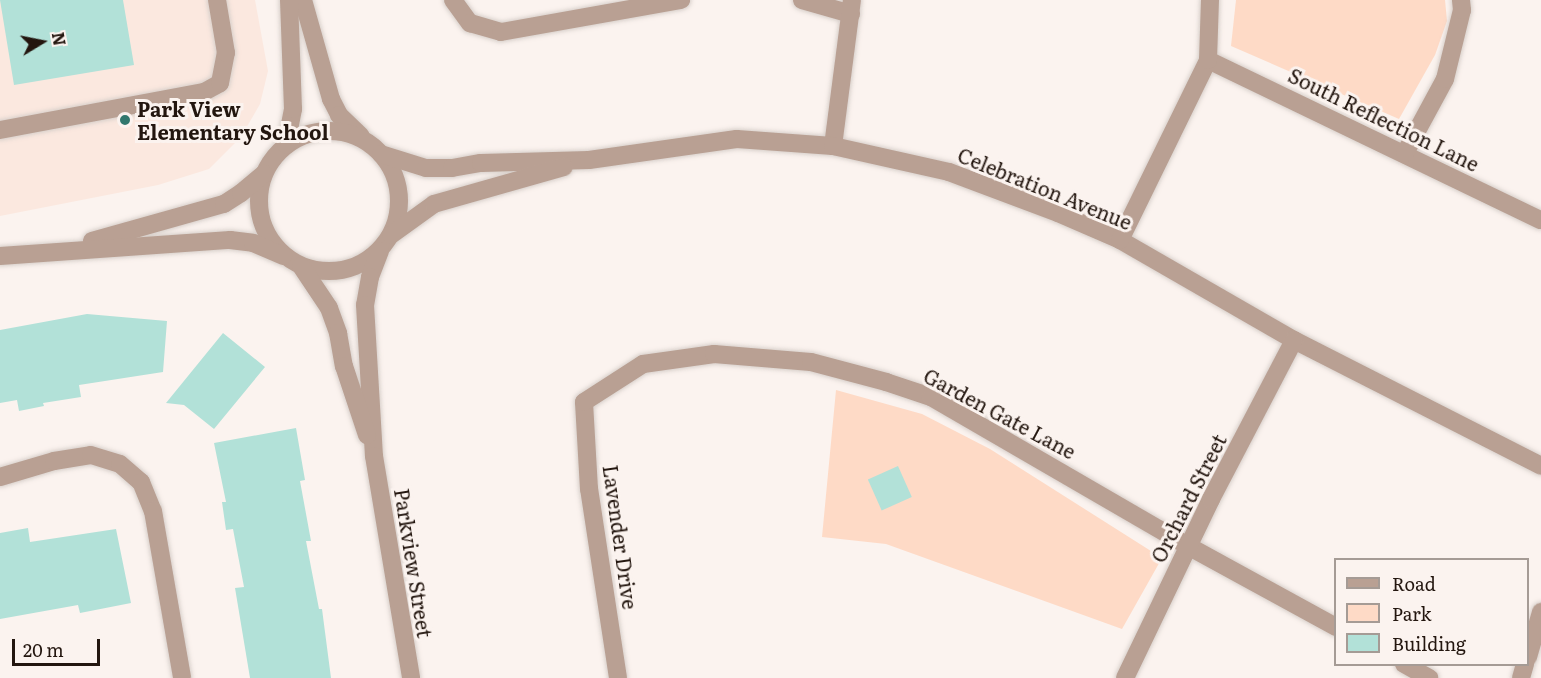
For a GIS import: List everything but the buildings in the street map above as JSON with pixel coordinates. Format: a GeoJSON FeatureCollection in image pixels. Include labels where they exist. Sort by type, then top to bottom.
{"type":"FeatureCollection","features":[{"type":"Feature","properties":{"kind":"street"},"geometry":{"type":"LineString","coordinates":[[0,130],[204,92],[220,82],[226,53],[217,0]]}},
{"type":"Feature","properties":{"kind":"street"},"geometry":{"type":"LineString","coordinates":[[286,146],[293,109],[289,0]]}},
{"type":"Feature","properties":{"kind":"street"},"geometry":{"type":"LineString","coordinates":[[0,256],[230,240],[253,243],[322,271],[343,270],[363,263],[385,243],[398,215],[399,193],[394,172],[381,154],[339,115],[331,99],[303,0]]}},
{"type":"Feature","properties":{"kind":"street"},"geometry":{"type":"LineString","coordinates":[[453,0],[470,23],[501,32],[681,0]]}},
{"type":"Feature","properties":{"kind":"street"},"geometry":{"type":"LineString","coordinates":[[802,0],[852,7],[833,146]]}},
{"type":"Feature","properties":{"kind":"street"},"geometry":{"type":"LineString","coordinates":[[1120,240],[1208,60],[1210,0]]}},
{"type":"Feature","properties":{"kind":"street"},"geometry":{"type":"LineString","coordinates":[[1405,153],[1445,79],[1462,10],[1461,0]]}},
{"type":"Feature","properties":{"kind":"street","name":"South Reflection Lane"},"geometry":{"type":"LineString","coordinates":[[1208,60],[1541,220]]}},
{"type":"Feature","properties":{"kind":"street"},"geometry":{"type":"LineString","coordinates":[[294,261],[274,244],[264,228],[259,210],[264,174],[273,158],[300,136],[317,131],[351,134],[367,141]]}},
{"type":"Feature","properties":{"kind":"street","name":"Celebration Avenue"},"geometry":{"type":"LineString","coordinates":[[381,154],[426,168],[589,160],[737,139],[833,146],[949,172],[1058,213],[1120,240],[1294,340],[1541,466]]}},
{"type":"Feature","properties":{"kind":"street","name":"Celebration Avenue"},"geometry":{"type":"LineString","coordinates":[[385,243],[434,204],[488,191],[589,160]]}},
{"type":"Feature","properties":{"kind":"street"},"geometry":{"type":"LineString","coordinates":[[62,250],[224,204],[264,174]]}},
{"type":"Feature","properties":{"kind":"street","name":"Parkview Street"},"geometry":{"type":"LineString","coordinates":[[385,243],[370,278],[365,305],[374,456],[411,678]]}},
{"type":"Feature","properties":{"kind":"street","name":"Parkview Street"},"geometry":{"type":"LineString","coordinates":[[294,261],[318,288],[332,316],[344,366],[374,456]]}},
{"type":"Feature","properties":{"kind":"street","name":"Orchard Street"},"geometry":{"type":"LineString","coordinates":[[1125,678],[1188,546],[1294,340]]}},
{"type":"Feature","properties":{"kind":"street","name":"Garden Gate Lane"},"geometry":{"type":"LineString","coordinates":[[584,402],[643,364],[714,354],[811,362],[886,382],[931,397],[1188,546],[1334,626]]}},
{"type":"Feature","properties":{"kind":"street","name":"Lavender Drive"},"geometry":{"type":"LineString","coordinates":[[584,402],[589,489],[618,678]]}},
{"type":"Feature","properties":{"kind":"street"},"geometry":{"type":"LineString","coordinates":[[0,477],[54,461],[91,455],[120,464],[141,482],[153,511],[182,678]]}},
{"type":"Feature","properties":{"kind":"street"},"geometry":{"type":"LineString","coordinates":[[1529,651],[1541,612]]}},
{"type":"Feature","properties":{"kind":"street"},"geometry":{"type":"LineString","coordinates":[[1408,666],[1429,678]]}},
{"type":"Feature","properties":{"kind":"shaded area","name":"Park View Elementary School"},"geometry":{"type":"Polygon","coordinates":[[[0,0],[255,0],[268,71],[260,104],[241,137],[209,169],[158,185],[0,216],[0,0]]]}},
{"type":"Feature","properties":{"kind":"green space"},"geometry":{"type":"Polygon","coordinates":[[[1236,0],[1445,0],[1447,21],[1435,55],[1399,119],[1231,46],[1236,0]]]}},
{"type":"Feature","properties":{"kind":"green space"},"geometry":{"type":"Polygon","coordinates":[[[836,390],[922,414],[990,449],[1162,558],[1122,629],[886,544],[822,537],[836,390]]]}},
{"type":"Feature","properties":{"kind":"place","name":"Park View Elementary School"},"geometry":{"type":"Point","coordinates":[125,120]}}]}
